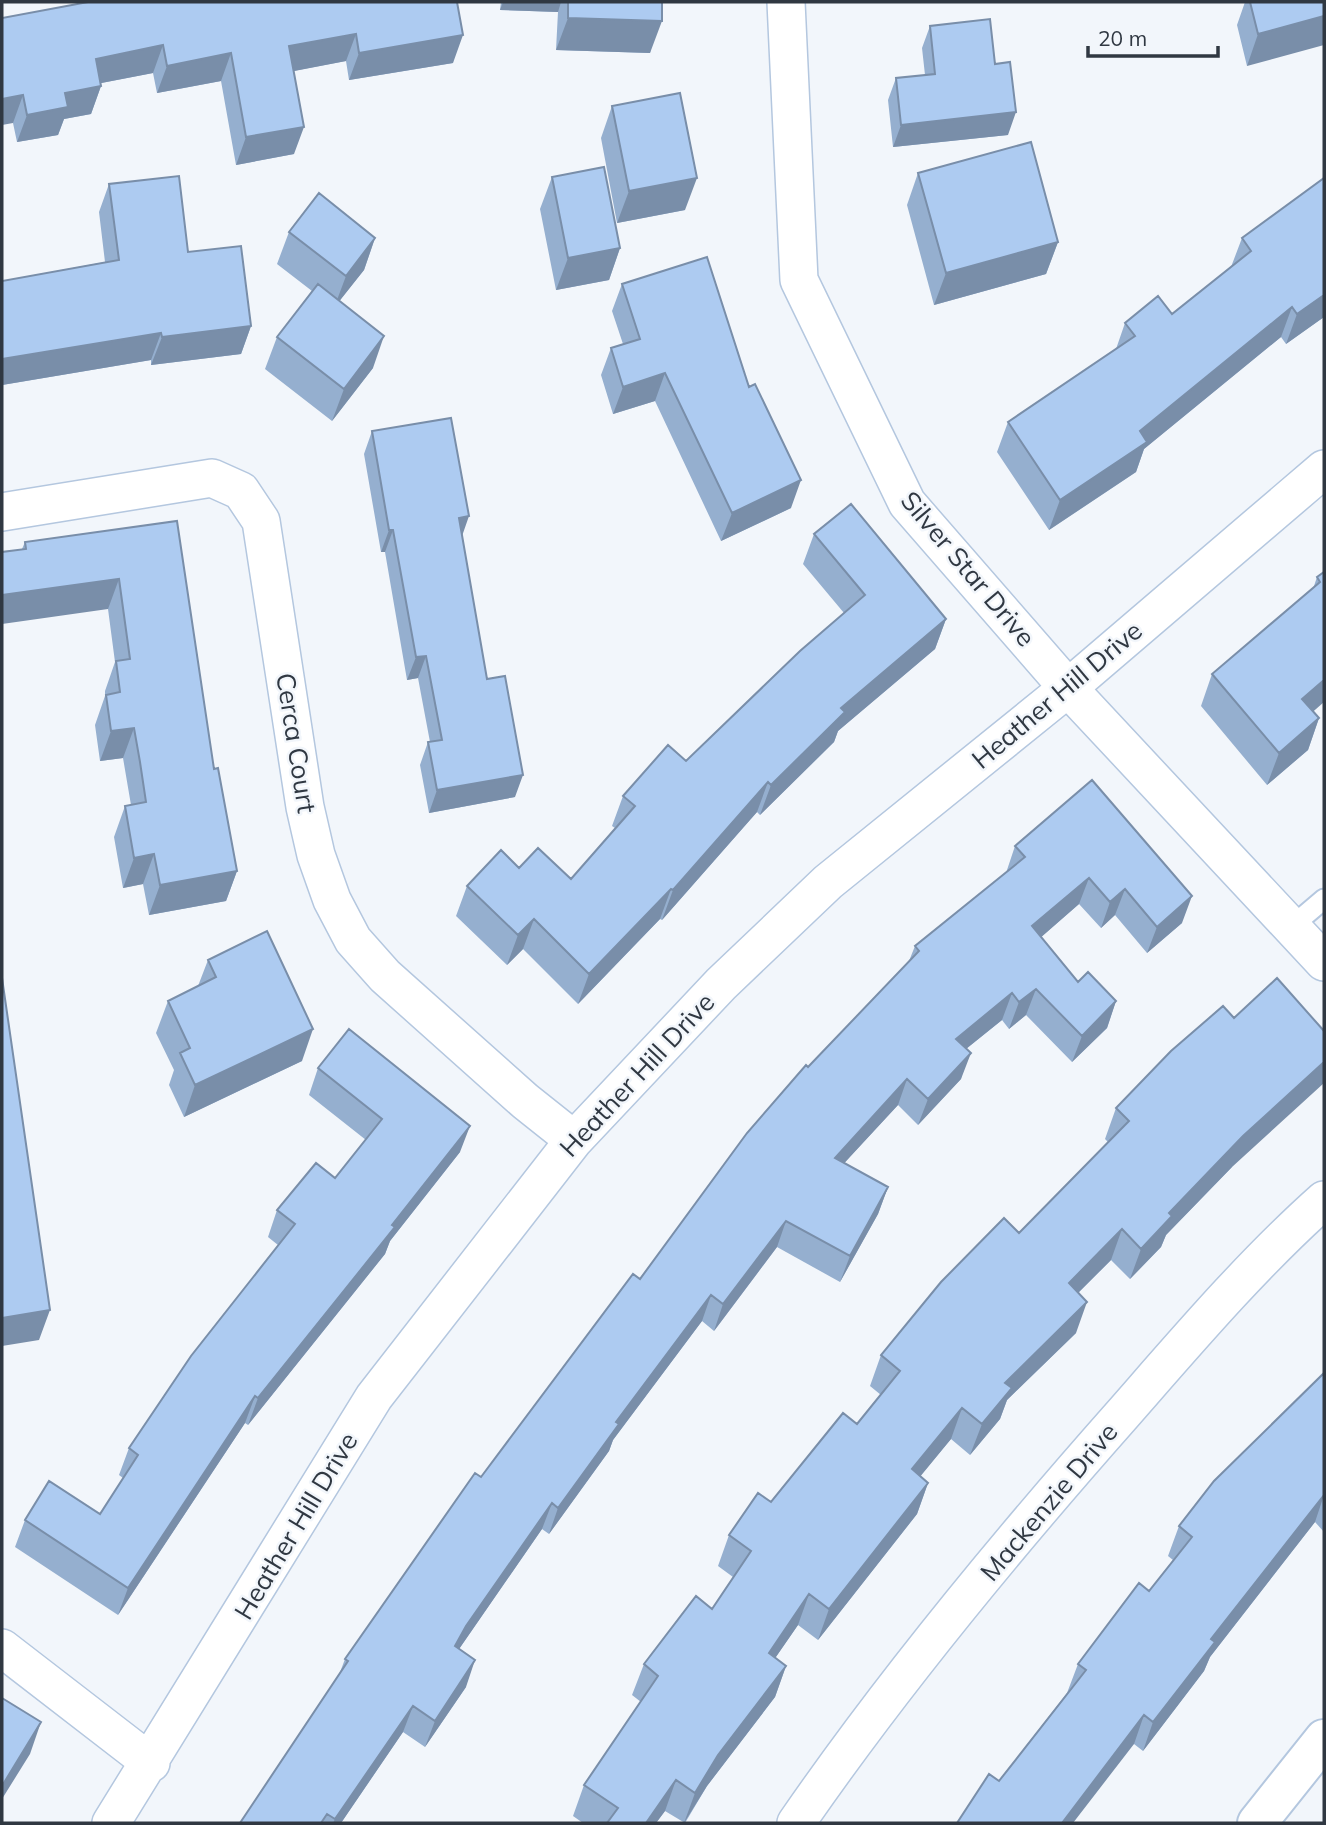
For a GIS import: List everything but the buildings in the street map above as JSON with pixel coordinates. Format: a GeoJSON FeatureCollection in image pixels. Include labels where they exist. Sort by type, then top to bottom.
{"type":"FeatureCollection","features":[{"type":"Feature","properties":{"kind":"main road"},"geometry":{"type":"LineString","coordinates":[[1257,1823],[1324,1739]]}},
{"type":"Feature","properties":{"kind":"street","name":"Silver Star Drive"},"geometry":{"type":"LineString","coordinates":[[786,2],[799,280],[907,503],[1068,688],[1324,962]]}},
{"type":"Feature","properties":{"kind":"street","name":"Heather Hill Drive"},"geometry":{"type":"LineString","coordinates":[[111,1823],[151,1763],[374,1397],[574,1140],[721,984],[828,881],[1068,688],[1324,469]]}},
{"type":"Feature","properties":{"kind":"street","name":"Cerca Court"},"geometry":{"type":"LineString","coordinates":[[2,512],[212,478],[241,491],[261,521],[304,807],[316,855],[332,900],[353,940],[385,976],[525,1101],[574,1140]]}},
{"type":"Feature","properties":{"kind":"street","name":"Mackenzie Drive"},"geometry":{"type":"LineString","coordinates":[[796,1823],[924,1651],[1052,1494],[1183,1346],[1324,1199]]}},
{"type":"Feature","properties":{"kind":"street"},"geometry":{"type":"LineString","coordinates":[[2,1648],[151,1763]]}},
{"type":"Feature","properties":{"kind":"lane"},"geometry":{"type":"LineString","coordinates":[[1291,927],[1324,899]]}}]}
